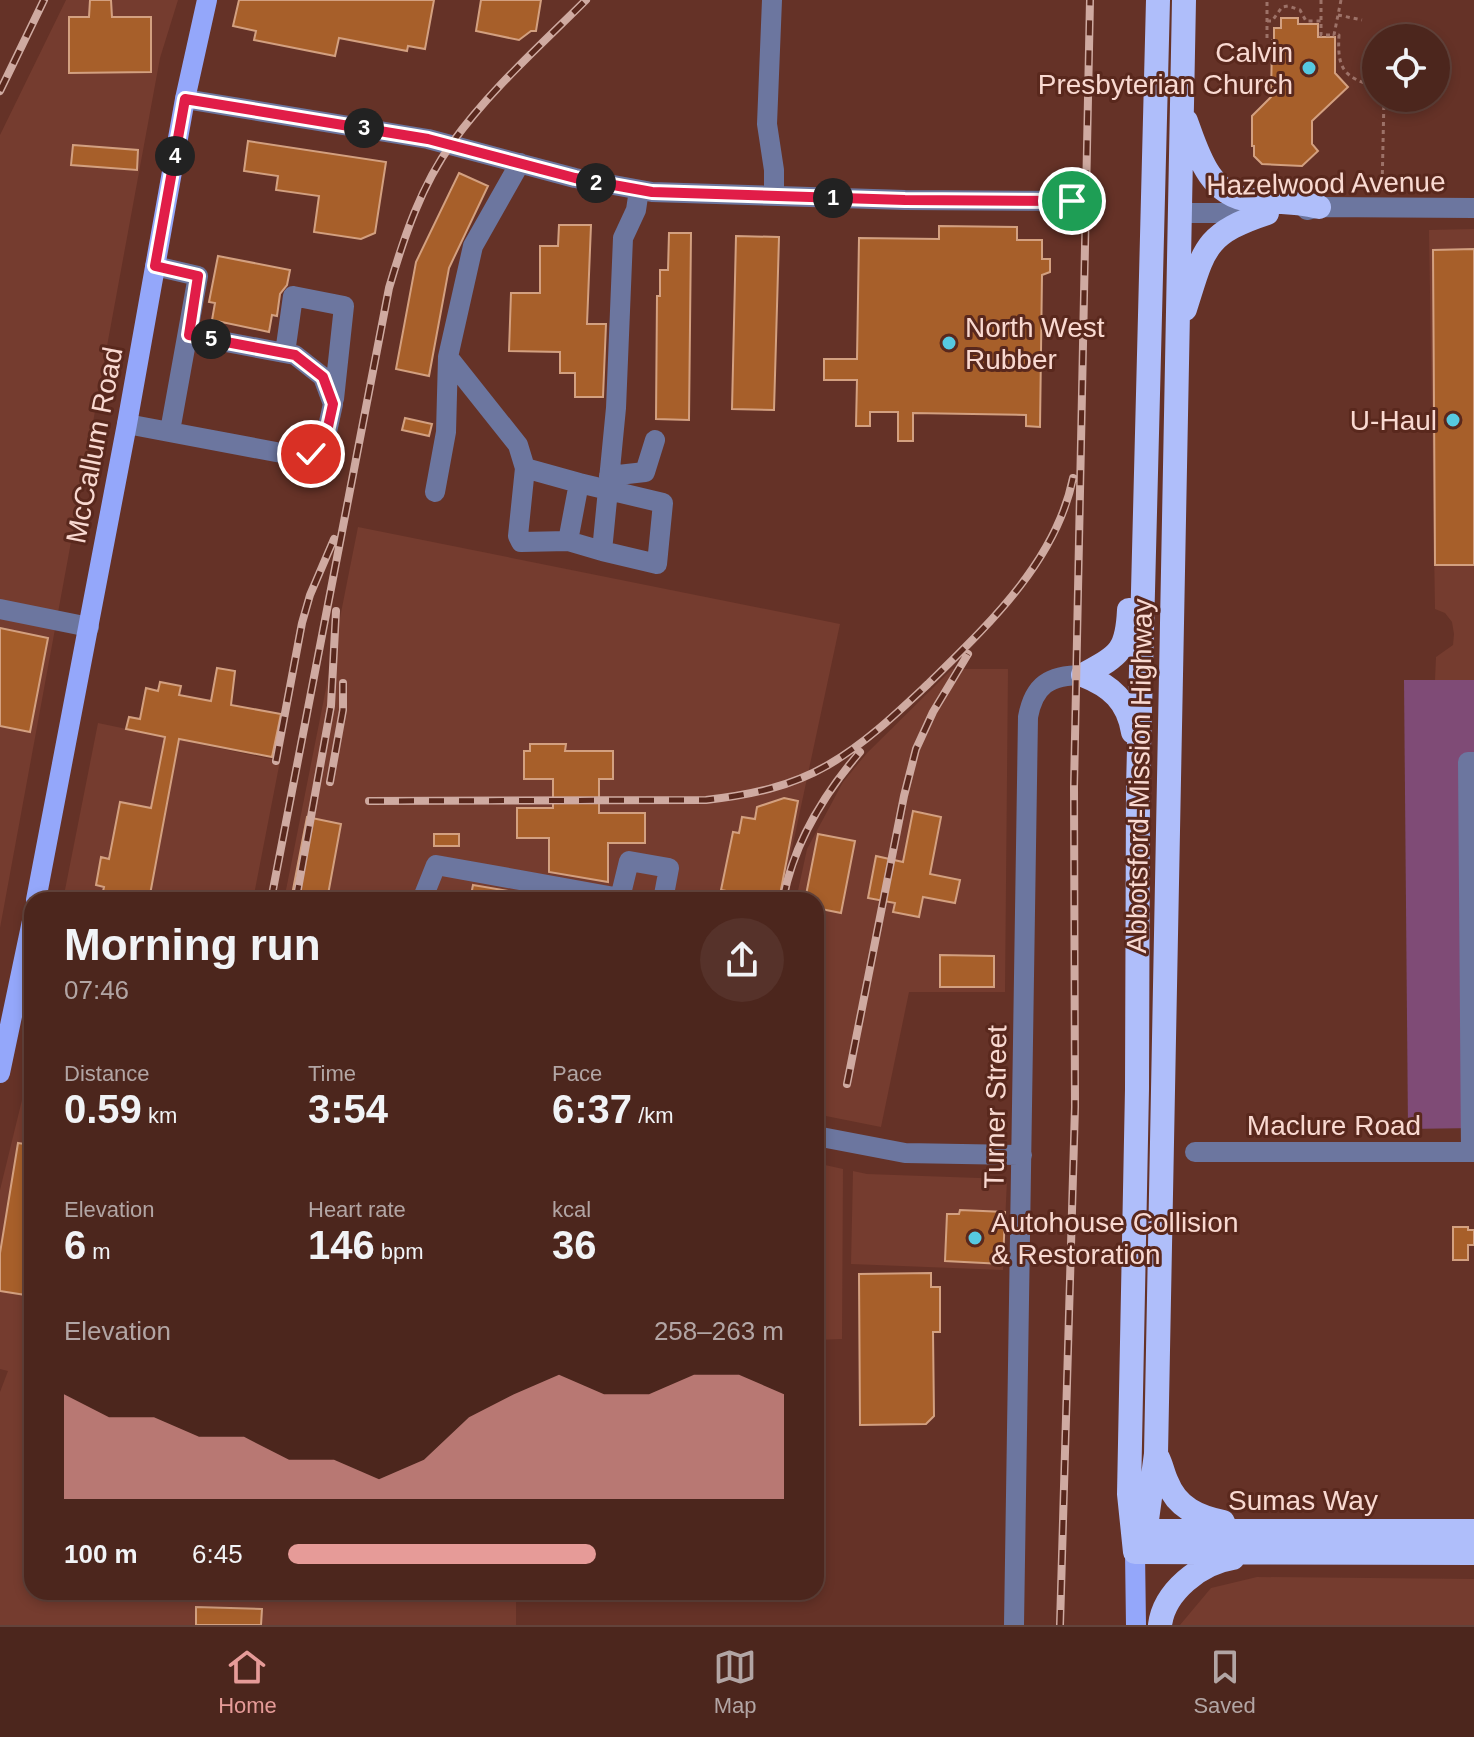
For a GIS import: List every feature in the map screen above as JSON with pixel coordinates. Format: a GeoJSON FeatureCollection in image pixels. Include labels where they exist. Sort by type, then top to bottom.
{"type":"FeatureCollection","features":[{"type":"Feature","properties":{"kind":"highway","name":"Abbotsford-Mission Highway"},"geometry":{"type":"LineString","coordinates":[[1139,1541],[1129,1494],[1137,1105],[1138,788],[1158,0]]}},
{"type":"Feature","properties":{"kind":"highway","name":"Abbotsford-Mission Highway"},"geometry":{"type":"LineString","coordinates":[[1139,1541],[1156,1454],[1184,0]]}},
{"type":"Feature","properties":{"kind":"highway"},"geometry":{"type":"LineString","coordinates":[[1181,107],[1210,178],[1228,191],[1247,199],[1301,202],[1319,207]]}},
{"type":"Feature","properties":{"kind":"highway"},"geometry":{"type":"LineString","coordinates":[[1155,179],[1161,197],[1179,213]]}},
{"type":"Feature","properties":{"kind":"highway"},"geometry":{"type":"LineString","coordinates":[[1177,334],[1200,261],[1209,244],[1234,226],[1267,213]]}},
{"type":"Feature","properties":{"kind":"highway"},"geometry":{"type":"LineString","coordinates":[[1138,788],[1128,710],[1116,693],[1083,675],[1122,649],[1127,636],[1134,399],[1139,356],[1151,326]]}},
{"type":"Feature","properties":{"kind":"highway"},"geometry":{"type":"LineString","coordinates":[[1156,1454],[1174,1494],[1182,1505],[1195,1514],[1221,1522],[1328,1524],[1361,1540]]}},
{"type":"Feature","properties":{"kind":"highway","name":"Sumas Way"},"geometry":{"type":"LineString","coordinates":[[1139,1541],[1361,1540],[1474,1531]]}},
{"type":"Feature","properties":{"kind":"highway"},"geometry":{"type":"LineString","coordinates":[[1160,1625],[1165,1604],[1171,1596],[1186,1580],[1212,1564],[1229,1558],[1324,1555],[1361,1540]]}},
{"type":"Feature","properties":{"kind":"highway","name":"Sumas Way"},"geometry":{"type":"LineString","coordinates":[[1361,1540],[1474,1553]]}},
{"type":"Feature","properties":{"kind":"main road","name":"McCallum Road"},"geometry":{"type":"LineString","coordinates":[[38,892],[185,99],[207,0]]}},
{"type":"Feature","properties":{"kind":"main road"},"geometry":{"type":"LineString","coordinates":[[1,1066],[24,991]]}},
{"type":"Feature","properties":{"kind":"main road"},"geometry":{"type":"LineString","coordinates":[[1136,1625],[1139,1541]]}},
{"type":"Feature","properties":{"kind":"street"},"geometry":{"type":"LineString","coordinates":[[772,0],[767,124],[774,170],[774,196]]}},
{"type":"Feature","properties":{"kind":"street"},"geometry":{"type":"LineString","coordinates":[[185,99],[428,139],[575,178],[639,190],[694,195],[1072,201]]}},
{"type":"Feature","properties":{"kind":"street"},"geometry":{"type":"LineString","coordinates":[[435,492],[446,432],[448,357],[473,246],[520,163]]}},
{"type":"Feature","properties":{"kind":"street"},"geometry":{"type":"LineString","coordinates":[[602,551],[616,408],[623,238],[636,210],[639,190]]}},
{"type":"Feature","properties":{"kind":"street","name":"Hazelwood Avenue"},"geometry":{"type":"LineString","coordinates":[[1179,213],[1300,212],[1319,207],[1474,208]]}},
{"type":"Feature","properties":{"kind":"street"},"geometry":{"type":"LineString","coordinates":[[155,266],[198,276],[170,431]]}},
{"type":"Feature","properties":{"kind":"street"},"geometry":{"type":"LineString","coordinates":[[127,424],[292,455],[311,454],[324,445],[333,404],[344,306],[293,296],[285,353]]}},
{"type":"Feature","properties":{"kind":"street"},"geometry":{"type":"LineString","coordinates":[[189,335],[295,355],[323,377],[333,404]]}},
{"type":"Feature","properties":{"kind":"street"},"geometry":{"type":"LineString","coordinates":[[448,357],[518,445],[525,468],[518,536],[521,542],[568,541],[657,564],[663,503],[609,483]]}},
{"type":"Feature","properties":{"kind":"street"},"geometry":{"type":"LineString","coordinates":[[525,468],[579,483],[609,483],[645,472],[655,440]]}},
{"type":"Feature","properties":{"kind":"street"},"geometry":{"type":"LineString","coordinates":[[568,541],[579,483]]}},
{"type":"Feature","properties":{"kind":"street"},"geometry":{"type":"LineString","coordinates":[[0,609],[89,627]]}},
{"type":"Feature","properties":{"kind":"street","name":"Turner Street"},"geometry":{"type":"LineString","coordinates":[[1014,1625],[1028,717],[1031,700],[1038,687],[1053,679],[1083,675]]}},
{"type":"Feature","properties":{"kind":"street"},"geometry":{"type":"LineString","coordinates":[[1472,1152],[1468,762],[1474,762]]}},
{"type":"Feature","properties":{"kind":"street"},"geometry":{"type":"LineString","coordinates":[[622,892],[629,861],[669,868],[664,892]]}},
{"type":"Feature","properties":{"kind":"street"},"geometry":{"type":"LineString","coordinates":[[425,892],[436,865],[582,892]]}},
{"type":"Feature","properties":{"kind":"street"},"geometry":{"type":"LineString","coordinates":[[824,1138],[905,1153],[1022,1155]]}},
{"type":"Feature","properties":{"kind":"street","name":"Maclure Road"},"geometry":{"type":"LineString","coordinates":[[1195,1152],[1472,1152]]}},
{"type":"Feature","properties":{"kind":"path"},"geometry":{"type":"LineString","coordinates":[[1267,0],[1267,38]]}},
{"type":"Feature","properties":{"kind":"path"},"geometry":{"type":"LineString","coordinates":[[1321,0],[1321,35],[1339,35],[1338,56],[1348,76],[1362,82]]}},
{"type":"Feature","properties":{"kind":"path"},"geometry":{"type":"LineString","coordinates":[[1334,35],[1341,0]]}},
{"type":"Feature","properties":{"kind":"path"},"geometry":{"type":"LineString","coordinates":[[1267,21],[1272,21],[1277,11],[1288,6],[1300,10],[1306,21],[1321,21]]}},
{"type":"Feature","properties":{"kind":"path"},"geometry":{"type":"LineString","coordinates":[[1338,15],[1362,20]]}},
{"type":"Feature","properties":{"kind":"path"},"geometry":{"type":"LineString","coordinates":[[1381,198],[1384,112]]}},
{"type":"Feature","properties":{"kind":"shaded area"},"geometry":{"type":"Polygon","coordinates":[[[66,0],[178,0],[160,58],[0,928],[0,135],[66,0]]]}},
{"type":"Feature","properties":{"kind":"shaded area","name":"U-Haul"},"geometry":{"type":"Polygon","coordinates":[[[1474,229],[1474,680],[1435,680],[1436,657],[1453,645],[1454,634],[1452,622],[1445,613],[1435,609],[1429,230],[1474,229]]]}},
{"type":"Feature","properties":{"kind":"shaded area"},"geometry":{"type":"Polygon","coordinates":[[[358,527],[840,624],[783,892],[286,892],[358,527]]]}},
{"type":"Feature","properties":{"kind":"shaded area"},"geometry":{"type":"Polygon","coordinates":[[[952,669],[1008,669],[1005,992],[909,992],[881,1127],[824,1116],[824,892],[798,892],[807,849],[843,782],[867,753],[952,669]]]}},
{"type":"Feature","properties":{"kind":"shaded area"},"geometry":{"type":"Polygon","coordinates":[[[1404,680],[1474,680],[1474,1128],[1408,1129],[1404,680]]]}},
{"type":"Feature","properties":{"kind":"shaded area"},"geometry":{"type":"Polygon","coordinates":[[[98,723],[280,761],[255,892],[65,892],[98,723]]]}},
{"type":"Feature","properties":{"kind":"shaded area"},"geometry":{"type":"Polygon","coordinates":[[[24,1092],[24,1600],[516,1600],[516,1625],[0,1625],[0,1392],[8,1371],[0,1369],[0,1190],[24,1092]]]}},
{"type":"Feature","properties":{"kind":"shaded area"},"geometry":{"type":"Polygon","coordinates":[[[824,1165],[843,1169],[842,1339],[824,1340],[824,1165]]]}},
{"type":"Feature","properties":{"kind":"shaded area"},"geometry":{"type":"Polygon","coordinates":[[[853,1171],[1007,1179],[1003,1270],[851,1264],[853,1171]]]}},
{"type":"Feature","properties":{"kind":"shaded area"},"geometry":{"type":"Polygon","coordinates":[[[1257,1577],[1474,1579],[1474,1625],[1180,1625],[1211,1588],[1257,1577]]]}},
{"type":"Feature","properties":{"kind":"building"},"geometry":{"type":"Polygon","coordinates":[[[90,0],[111,0],[112,17],[151,17],[151,72],[69,73],[69,17],[89,17],[90,0]]]}},
{"type":"Feature","properties":{"kind":"building"},"geometry":{"type":"Polygon","coordinates":[[[239,0],[434,0],[425,49],[408,46],[407,51],[339,38],[335,56],[254,40],[256,31],[233,26],[239,0]]]}},
{"type":"Feature","properties":{"kind":"building"},"geometry":{"type":"Polygon","coordinates":[[[481,0],[541,0],[536,31],[519,40],[476,31],[481,0]]]}},
{"type":"Feature","properties":{"kind":"building"},"geometry":{"type":"Polygon","coordinates":[[[1281,18],[1298,18],[1298,24],[1318,24],[1318,37],[1335,37],[1335,73],[1348,87],[1312,121],[1312,144],[1318,151],[1302,166],[1262,164],[1254,156],[1252,146],[1252,116],[1271,97],[1272,40],[1274,28],[1281,28],[1281,18]]]}},
{"type":"Feature","properties":{"kind":"building"},"geometry":{"type":"Polygon","coordinates":[[[248,141],[386,162],[375,233],[361,239],[314,232],[319,196],[276,190],[278,176],[244,171],[248,141]]]}},
{"type":"Feature","properties":{"kind":"building"},"geometry":{"type":"Polygon","coordinates":[[[73,145],[138,150],[137,170],[71,165],[73,145]]]}},
{"type":"Feature","properties":{"kind":"building"},"geometry":{"type":"Polygon","coordinates":[[[459,173],[488,186],[449,268],[429,376],[396,369],[416,262],[459,173]]]}},
{"type":"Feature","properties":{"kind":"building"},"geometry":{"type":"Polygon","coordinates":[[[559,225],[591,225],[587,324],[606,324],[603,397],[575,397],[575,373],[560,373],[560,352],[509,351],[511,293],[540,293],[540,246],[558,246],[559,225]]]}},
{"type":"Feature","properties":{"kind":"building","name":"North West Rubber"},"geometry":{"type":"Polygon","coordinates":[[[939,226],[1017,227],[1017,240],[1042,240],[1042,259],[1050,259],[1050,272],[1042,275],[1040,427],[1026,426],[1026,415],[913,413],[913,441],[898,441],[898,412],[870,412],[870,426],[856,426],[857,380],[824,380],[824,359],[857,359],[859,238],[939,239],[939,226]]]}},
{"type":"Feature","properties":{"kind":"building"},"geometry":{"type":"Polygon","coordinates":[[[669,233],[691,233],[689,420],[656,419],[657,296],[660,296],[660,270],[668,270],[669,233]]]}},
{"type":"Feature","properties":{"kind":"building"},"geometry":{"type":"Polygon","coordinates":[[[736,236],[779,237],[774,410],[732,409],[736,236]]]}},
{"type":"Feature","properties":{"kind":"building","name":"U-Haul"},"geometry":{"type":"Polygon","coordinates":[[[1474,249],[1474,565],[1435,565],[1433,250],[1474,249]]]}},
{"type":"Feature","properties":{"kind":"building"},"geometry":{"type":"Polygon","coordinates":[[[218,256],[290,270],[287,285],[280,294],[277,316],[272,315],[269,332],[212,320],[215,303],[209,302],[218,256]]]}},
{"type":"Feature","properties":{"kind":"building"},"geometry":{"type":"Polygon","coordinates":[[[405,418],[432,424],[429,436],[402,430],[405,418]]]}},
{"type":"Feature","properties":{"kind":"building"},"geometry":{"type":"Polygon","coordinates":[[[0,628],[48,638],[30,732],[0,726],[0,628]]]}},
{"type":"Feature","properties":{"kind":"building"},"geometry":{"type":"Polygon","coordinates":[[[217,668],[235,671],[231,705],[281,714],[272,757],[179,739],[150,892],[103,892],[104,887],[96,885],[101,857],[109,859],[120,802],[151,808],[165,737],[126,729],[129,717],[140,719],[146,688],[158,691],[160,682],[181,686],[179,695],[211,701],[217,668]]]}},
{"type":"Feature","properties":{"kind":"building"},"geometry":{"type":"Polygon","coordinates":[[[530,744],[566,744],[565,751],[613,751],[613,779],[599,779],[599,813],[645,813],[645,843],[608,843],[608,882],[549,872],[549,838],[517,838],[517,808],[553,808],[553,779],[524,779],[524,751],[530,751],[530,744]]]}},
{"type":"Feature","properties":{"kind":"building"},"geometry":{"type":"Polygon","coordinates":[[[784,798],[798,801],[781,892],[721,890],[733,832],[739,833],[742,817],[755,819],[757,807],[784,798]]]}},
{"type":"Feature","properties":{"kind":"building"},"geometry":{"type":"Polygon","coordinates":[[[913,811],[941,817],[930,874],[960,880],[955,903],[923,897],[919,917],[893,912],[895,903],[868,898],[876,856],[903,862],[913,811]]]}},
{"type":"Feature","properties":{"kind":"building"},"geometry":{"type":"Polygon","coordinates":[[[307,817],[341,824],[328,892],[293,892],[307,817]]]}},
{"type":"Feature","properties":{"kind":"building"},"geometry":{"type":"Polygon","coordinates":[[[434,834],[459,834],[459,846],[434,846],[434,834]]]}},
{"type":"Feature","properties":{"kind":"building"},"geometry":{"type":"Polygon","coordinates":[[[818,834],[855,841],[841,913],[824,910],[824,892],[807,892],[818,834]]]}},
{"type":"Feature","properties":{"kind":"building"},"geometry":{"type":"Polygon","coordinates":[[[473,885],[514,892],[472,892],[473,885]]]}},
{"type":"Feature","properties":{"kind":"building"},"geometry":{"type":"Polygon","coordinates":[[[940,955],[994,956],[994,987],[940,987],[940,955]]]}},
{"type":"Feature","properties":{"kind":"building"},"geometry":{"type":"Polygon","coordinates":[[[18,1143],[24,1144],[24,1295],[0,1291],[0,1253],[18,1143]]]}},
{"type":"Feature","properties":{"kind":"building","name":"Autohouse Collision & Restoration"},"geometry":{"type":"Polygon","coordinates":[[[960,1210],[1005,1212],[1003,1264],[945,1261],[947,1214],[959,1214],[960,1210]]]}},
{"type":"Feature","properties":{"kind":"building"},"geometry":{"type":"Polygon","coordinates":[[[1453,1227],[1474,1230],[1474,1245],[1468,1245],[1468,1260],[1453,1260],[1453,1227]]]}},
{"type":"Feature","properties":{"kind":"building"},"geometry":{"type":"Polygon","coordinates":[[[931,1273],[931,1287],[940,1287],[940,1332],[933,1332],[934,1416],[926,1424],[860,1425],[859,1274],[931,1273]]]}},
{"type":"Feature","properties":{"kind":"building"},"geometry":{"type":"Polygon","coordinates":[[[196,1607],[262,1609],[261,1625],[196,1625],[196,1607]]]}},
{"type":"Feature","properties":{"kind":"railway"},"geometry":{"type":"LineString","coordinates":[[0,91],[44,0]]}},
{"type":"Feature","properties":{"kind":"railway"},"geometry":{"type":"LineString","coordinates":[[273,892],[389,288],[407,231],[422,194],[452,143],[482,105],[586,0]]}},
{"type":"Feature","properties":{"kind":"railway"},"geometry":{"type":"LineString","coordinates":[[1060,1625],[1075,1107],[1074,787],[1090,0]]}},
{"type":"Feature","properties":{"kind":"railway"},"geometry":{"type":"LineString","coordinates":[[369,801],[706,800],[769,789],[814,773],[881,727],[995,615],[1035,565],[1051,537],[1073,478]]}},
{"type":"Feature","properties":{"kind":"railway"},"geometry":{"type":"LineString","coordinates":[[276,761],[302,623],[310,595],[334,539]]}},
{"type":"Feature","properties":{"kind":"railway"},"geometry":{"type":"LineString","coordinates":[[297,892],[331,706],[336,611]]}},
{"type":"Feature","properties":{"kind":"railway"},"geometry":{"type":"LineString","coordinates":[[847,1084],[916,749],[933,712],[968,654]]}},
{"type":"Feature","properties":{"kind":"railway"},"geometry":{"type":"LineString","coordinates":[[330,782],[343,710],[343,683]]}},
{"type":"Feature","properties":{"kind":"railway"},"geometry":{"type":"LineString","coordinates":[[785,892],[794,860],[812,821],[834,785],[860,752]]}},
{"type":"Feature","properties":{"kind":"place","name":"Calvin Presbyterian Church"},"geometry":{"type":"Point","coordinates":[1309,68]}},
{"type":"Feature","properties":{"kind":"place","name":"North West Rubber"},"geometry":{"type":"Point","coordinates":[949,343]}},
{"type":"Feature","properties":{"kind":"place","name":"U-Haul"},"geometry":{"type":"Point","coordinates":[1453,420]}},
{"type":"Feature","properties":{"kind":"place","name":"Autohouse Collision & Restoration"},"geometry":{"type":"Point","coordinates":[975,1238]}},
{"type":"Feature","properties":{"kind":"route"},"geometry":{"type":"LineString","coordinates":[[311,454],[324,445],[333,404],[323,377],[295,355],[189,335],[198,276],[155,266],[185,99],[428,139],[575,178],[652,192],[905,200],[1072,201]]}}]}
